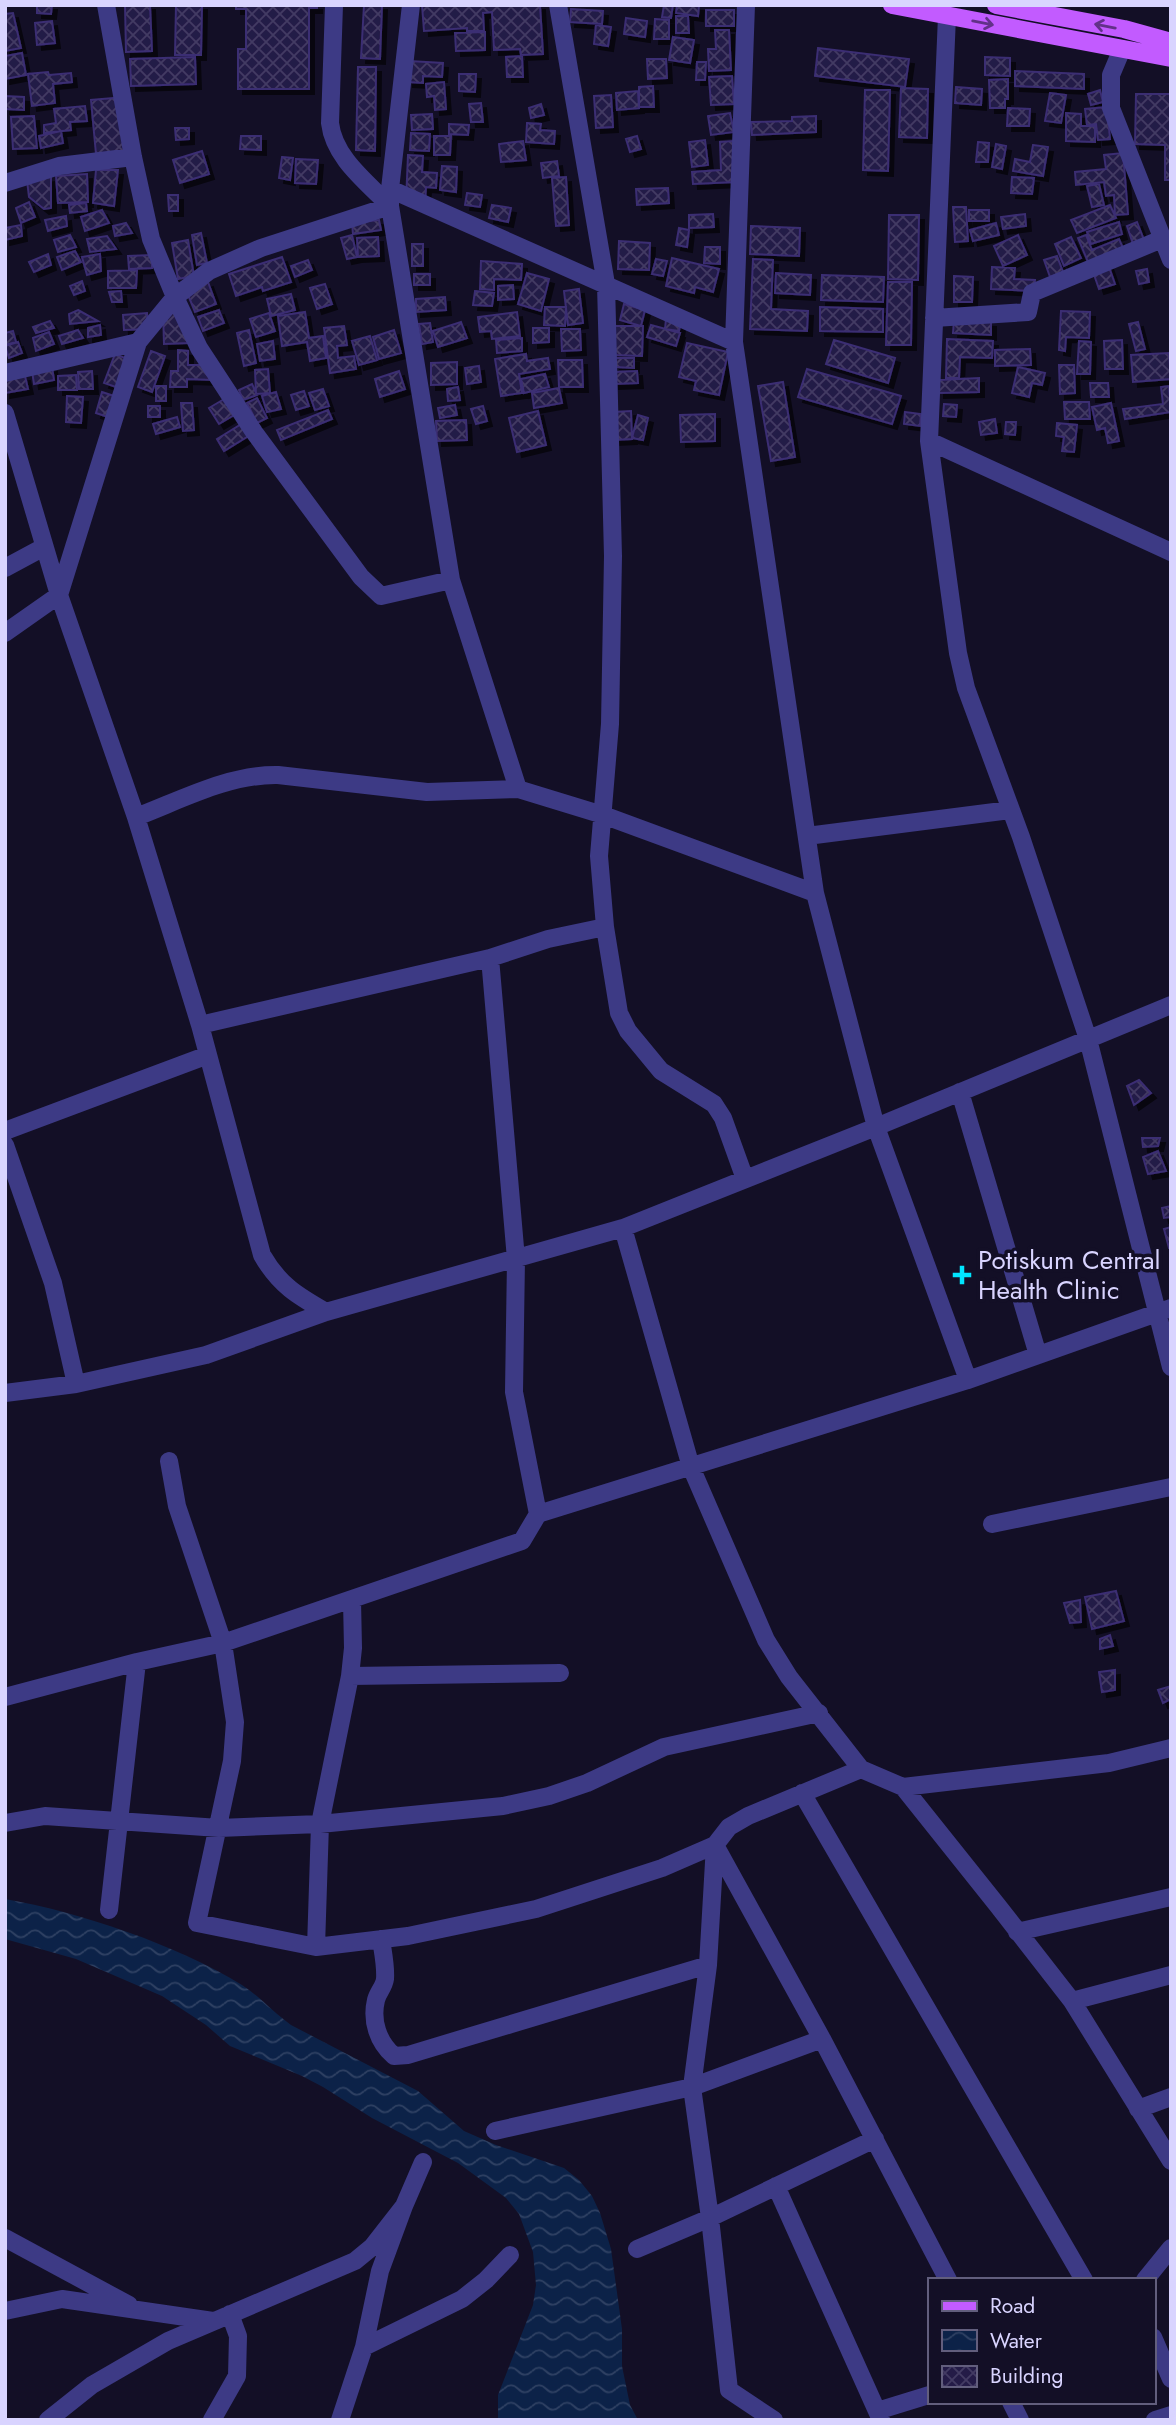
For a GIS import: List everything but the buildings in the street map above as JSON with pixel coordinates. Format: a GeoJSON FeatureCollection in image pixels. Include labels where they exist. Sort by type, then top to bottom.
{"type":"FeatureCollection","features":[{"type":"Feature","properties":{"kind":"main road"},"geometry":{"type":"LineString","coordinates":[[892,5],[1171,58]]}},
{"type":"Feature","properties":{"kind":"main road"},"geometry":{"type":"LineString","coordinates":[[996,5],[1025,8],[1171,42]]}},
{"type":"Feature","properties":{"kind":"street"},"geometry":{"type":"LineString","coordinates":[[106,5],[133,157],[151,239],[199,348],[254,432],[361,577],[381,596],[451,580]]}},
{"type":"Feature","properties":{"kind":"street"},"geometry":{"type":"LineString","coordinates":[[334,5],[331,137],[342,156],[390,197],[606,284],[734,342]]}},
{"type":"Feature","properties":{"kind":"street"},"geometry":{"type":"LineString","coordinates":[[411,5],[390,197],[451,580],[518,789]]}},
{"type":"Feature","properties":{"kind":"street"},"geometry":{"type":"LineString","coordinates":[[558,5],[606,284],[613,556],[610,724],[599,856],[605,927],[619,1013],[628,1031],[662,1071],[714,1104],[723,1118],[745,1179]]}},
{"type":"Feature","properties":{"kind":"street"},"geometry":{"type":"LineString","coordinates":[[746,5],[734,342],[815,893],[876,1127],[968,1380]]}},
{"type":"Feature","properties":{"kind":"street"},"geometry":{"type":"LineString","coordinates":[[947,16],[929,441],[958,653],[966,688],[1088,1039],[1164,1310],[1171,1367]]}},
{"type":"Feature","properties":{"kind":"street"},"geometry":{"type":"LineString","coordinates":[[1122,49],[1111,75],[1111,108],[1171,260]]}},
{"type":"Feature","properties":{"kind":"street"},"geometry":{"type":"LineString","coordinates":[[5,183],[59,166],[133,157]]}},
{"type":"Feature","properties":{"kind":"street"},"geometry":{"type":"LineString","coordinates":[[5,633],[59,595],[138,342],[175,297],[209,271],[390,197]]}},
{"type":"Feature","properties":{"kind":"street"},"geometry":{"type":"LineString","coordinates":[[934,318],[1028,312],[1032,293],[1162,239]]}},
{"type":"Feature","properties":{"kind":"street"},"geometry":{"type":"LineString","coordinates":[[5,373],[138,342]]}},
{"type":"Feature","properties":{"kind":"street"},"geometry":{"type":"LineString","coordinates":[[5,413],[59,595],[136,817],[200,1025],[262,1255],[271,1272],[291,1291],[327,1312]]}},
{"type":"Feature","properties":{"kind":"street"},"geometry":{"type":"LineString","coordinates":[[929,441],[1171,552]]}},
{"type":"Feature","properties":{"kind":"street"},"geometry":{"type":"LineString","coordinates":[[5,568],[44,547]]}},
{"type":"Feature","properties":{"kind":"street"},"geometry":{"type":"LineString","coordinates":[[136,817],[236,779],[256,775],[278,775],[427,792],[518,789],[603,815],[815,893]]}},
{"type":"Feature","properties":{"kind":"street"},"geometry":{"type":"LineString","coordinates":[[807,836],[1010,810]]}},
{"type":"Feature","properties":{"kind":"street"},"geometry":{"type":"LineString","coordinates":[[200,1025],[491,958],[548,939],[605,927]]}},
{"type":"Feature","properties":{"kind":"street"},"geometry":{"type":"LineString","coordinates":[[5,1696],[223,1643],[522,1542],[538,1514],[514,1392],[516,1259],[491,958]]}},
{"type":"Feature","properties":{"kind":"street"},"geometry":{"type":"LineString","coordinates":[[5,1393],[76,1384],[206,1355],[327,1312],[623,1228],[1171,1005]]}},
{"type":"Feature","properties":{"kind":"street"},"geometry":{"type":"LineString","coordinates":[[5,1131],[208,1055]]}},
{"type":"Feature","properties":{"kind":"street"},"geometry":{"type":"LineString","coordinates":[[960,1092],[1038,1355]]}},
{"type":"Feature","properties":{"kind":"street"},"geometry":{"type":"LineString","coordinates":[[5,1144],[53,1283],[76,1384]]}},
{"type":"Feature","properties":{"kind":"street"},"geometry":{"type":"LineString","coordinates":[[623,1228],[691,1467],[766,1640],[789,1677],[862,1769],[903,1787],[1072,2001],[1171,2161]]}},
{"type":"Feature","properties":{"kind":"street"},"geometry":{"type":"LineString","coordinates":[[538,1514],[968,1380],[1164,1310]]}},
{"type":"Feature","properties":{"kind":"street"},"geometry":{"type":"LineString","coordinates":[[169,1461],[177,1506],[223,1643],[235,1722],[232,1761],[197,1923],[316,1947],[408,1936],[536,1909],[662,1868],[715,1845],[729,1827],[748,1816],[862,1769]]}},
{"type":"Feature","properties":{"kind":"street"},"geometry":{"type":"LineString","coordinates":[[992,1524],[1171,1487]]}},
{"type":"Feature","properties":{"kind":"street"},"geometry":{"type":"LineString","coordinates":[[316,1947],[320,1824],[354,1648],[352,1600]]}},
{"type":"Feature","properties":{"kind":"street"},"geometry":{"type":"LineString","coordinates":[[109,1910],[137,1662]]}},
{"type":"Feature","properties":{"kind":"street"},"geometry":{"type":"LineString","coordinates":[[350,1676],[560,1673]]}},
{"type":"Feature","properties":{"kind":"street"},"geometry":{"type":"LineString","coordinates":[[5,1823],[45,1816],[219,1828],[320,1824],[503,1806],[549,1796],[587,1783],[664,1747],[819,1713]]}},
{"type":"Feature","properties":{"kind":"street"},"geometry":{"type":"LineString","coordinates":[[903,1787],[1109,1763],[1171,1748]]}},
{"type":"Feature","properties":{"kind":"street"},"geometry":{"type":"LineString","coordinates":[[802,1793],[1083,2278]]}},
{"type":"Feature","properties":{"kind":"street"},"geometry":{"type":"LineString","coordinates":[[715,1845],[708,1965],[692,2087],[729,2390],[774,2420]]}},
{"type":"Feature","properties":{"kind":"street"},"geometry":{"type":"LineString","coordinates":[[715,1845],[822,2039],[947,2278]]}},
{"type":"Feature","properties":{"kind":"street"},"geometry":{"type":"LineString","coordinates":[[1017,1932],[1171,1897]]}},
{"type":"Feature","properties":{"kind":"street"},"geometry":{"type":"LineString","coordinates":[[381,1939],[386,1968],[385,1983],[376,1999],[374,2025],[384,2047],[394,2056],[408,2056],[708,1965]]}},
{"type":"Feature","properties":{"kind":"street"},"geometry":{"type":"LineString","coordinates":[[1072,2001],[1171,1975]]}},
{"type":"Feature","properties":{"kind":"street"},"geometry":{"type":"LineString","coordinates":[[495,2131],[692,2087],[822,2039]]}},
{"type":"Feature","properties":{"kind":"street"},"geometry":{"type":"LineString","coordinates":[[1138,2109],[1171,2097]]}},
{"type":"Feature","properties":{"kind":"street"},"geometry":{"type":"LineString","coordinates":[[637,2249],[710,2218],[875,2139]]}},
{"type":"Feature","properties":{"kind":"street"},"geometry":{"type":"LineString","coordinates":[[340,2420],[364,2347],[380,2271],[424,2162]]}},
{"type":"Feature","properties":{"kind":"street"},"geometry":{"type":"LineString","coordinates":[[776,2186],[879,2415],[928,2395]]}},
{"type":"Feature","properties":{"kind":"street"},"geometry":{"type":"LineString","coordinates":[[48,2420],[92,2385],[168,2341],[355,2261],[372,2247],[404,2206]]}},
{"type":"Feature","properties":{"kind":"street"},"geometry":{"type":"LineString","coordinates":[[5,2238],[142,2312]]}},
{"type":"Feature","properties":{"kind":"street"},"geometry":{"type":"LineString","coordinates":[[1147,2278],[1171,2248]]}},
{"type":"Feature","properties":{"kind":"street"},"geometry":{"type":"LineString","coordinates":[[364,2347],[462,2299],[486,2280],[510,2255]]}},
{"type":"Feature","properties":{"kind":"street"},"geometry":{"type":"LineString","coordinates":[[5,2311],[62,2299],[213,2321]]}},
{"type":"Feature","properties":{"kind":"street"},"geometry":{"type":"LineString","coordinates":[[212,2420],[237,2376],[238,2336],[230,2314]]}},
{"type":"Feature","properties":{"kind":"street"},"geometry":{"type":"LineString","coordinates":[[1155,2342],[1171,2379]]}},
{"type":"Feature","properties":{"kind":"street"},"geometry":{"type":"LineString","coordinates":[[1013,2404],[1020,2420]]}},
{"type":"Feature","properties":{"kind":"street"},"geometry":{"type":"LineString","coordinates":[[1155,2420],[1171,2416]]}},
{"type":"Feature","properties":{"kind":"water"},"geometry":{"type":"Polygon","coordinates":[[[5,1899],[96,1921],[158,1944],[216,1970],[242,1985],[291,2025],[418,2091],[464,2131],[564,2168],[579,2180],[592,2196],[600,2213],[611,2249],[622,2329],[622,2366],[630,2405],[638,2420],[498,2420],[498,2395],[533,2305],[536,2285],[533,2252],[519,2214],[506,2198],[458,2163],[372,2118],[323,2087],[230,2046],[206,2025],[162,1996],[76,1959],[5,1939],[5,1899]]]}},
{"type":"Feature","properties":{"kind":"place","name":"Potiskum Central Health Clinic"},"geometry":{"type":"Point","coordinates":[962,1275]}}]}
